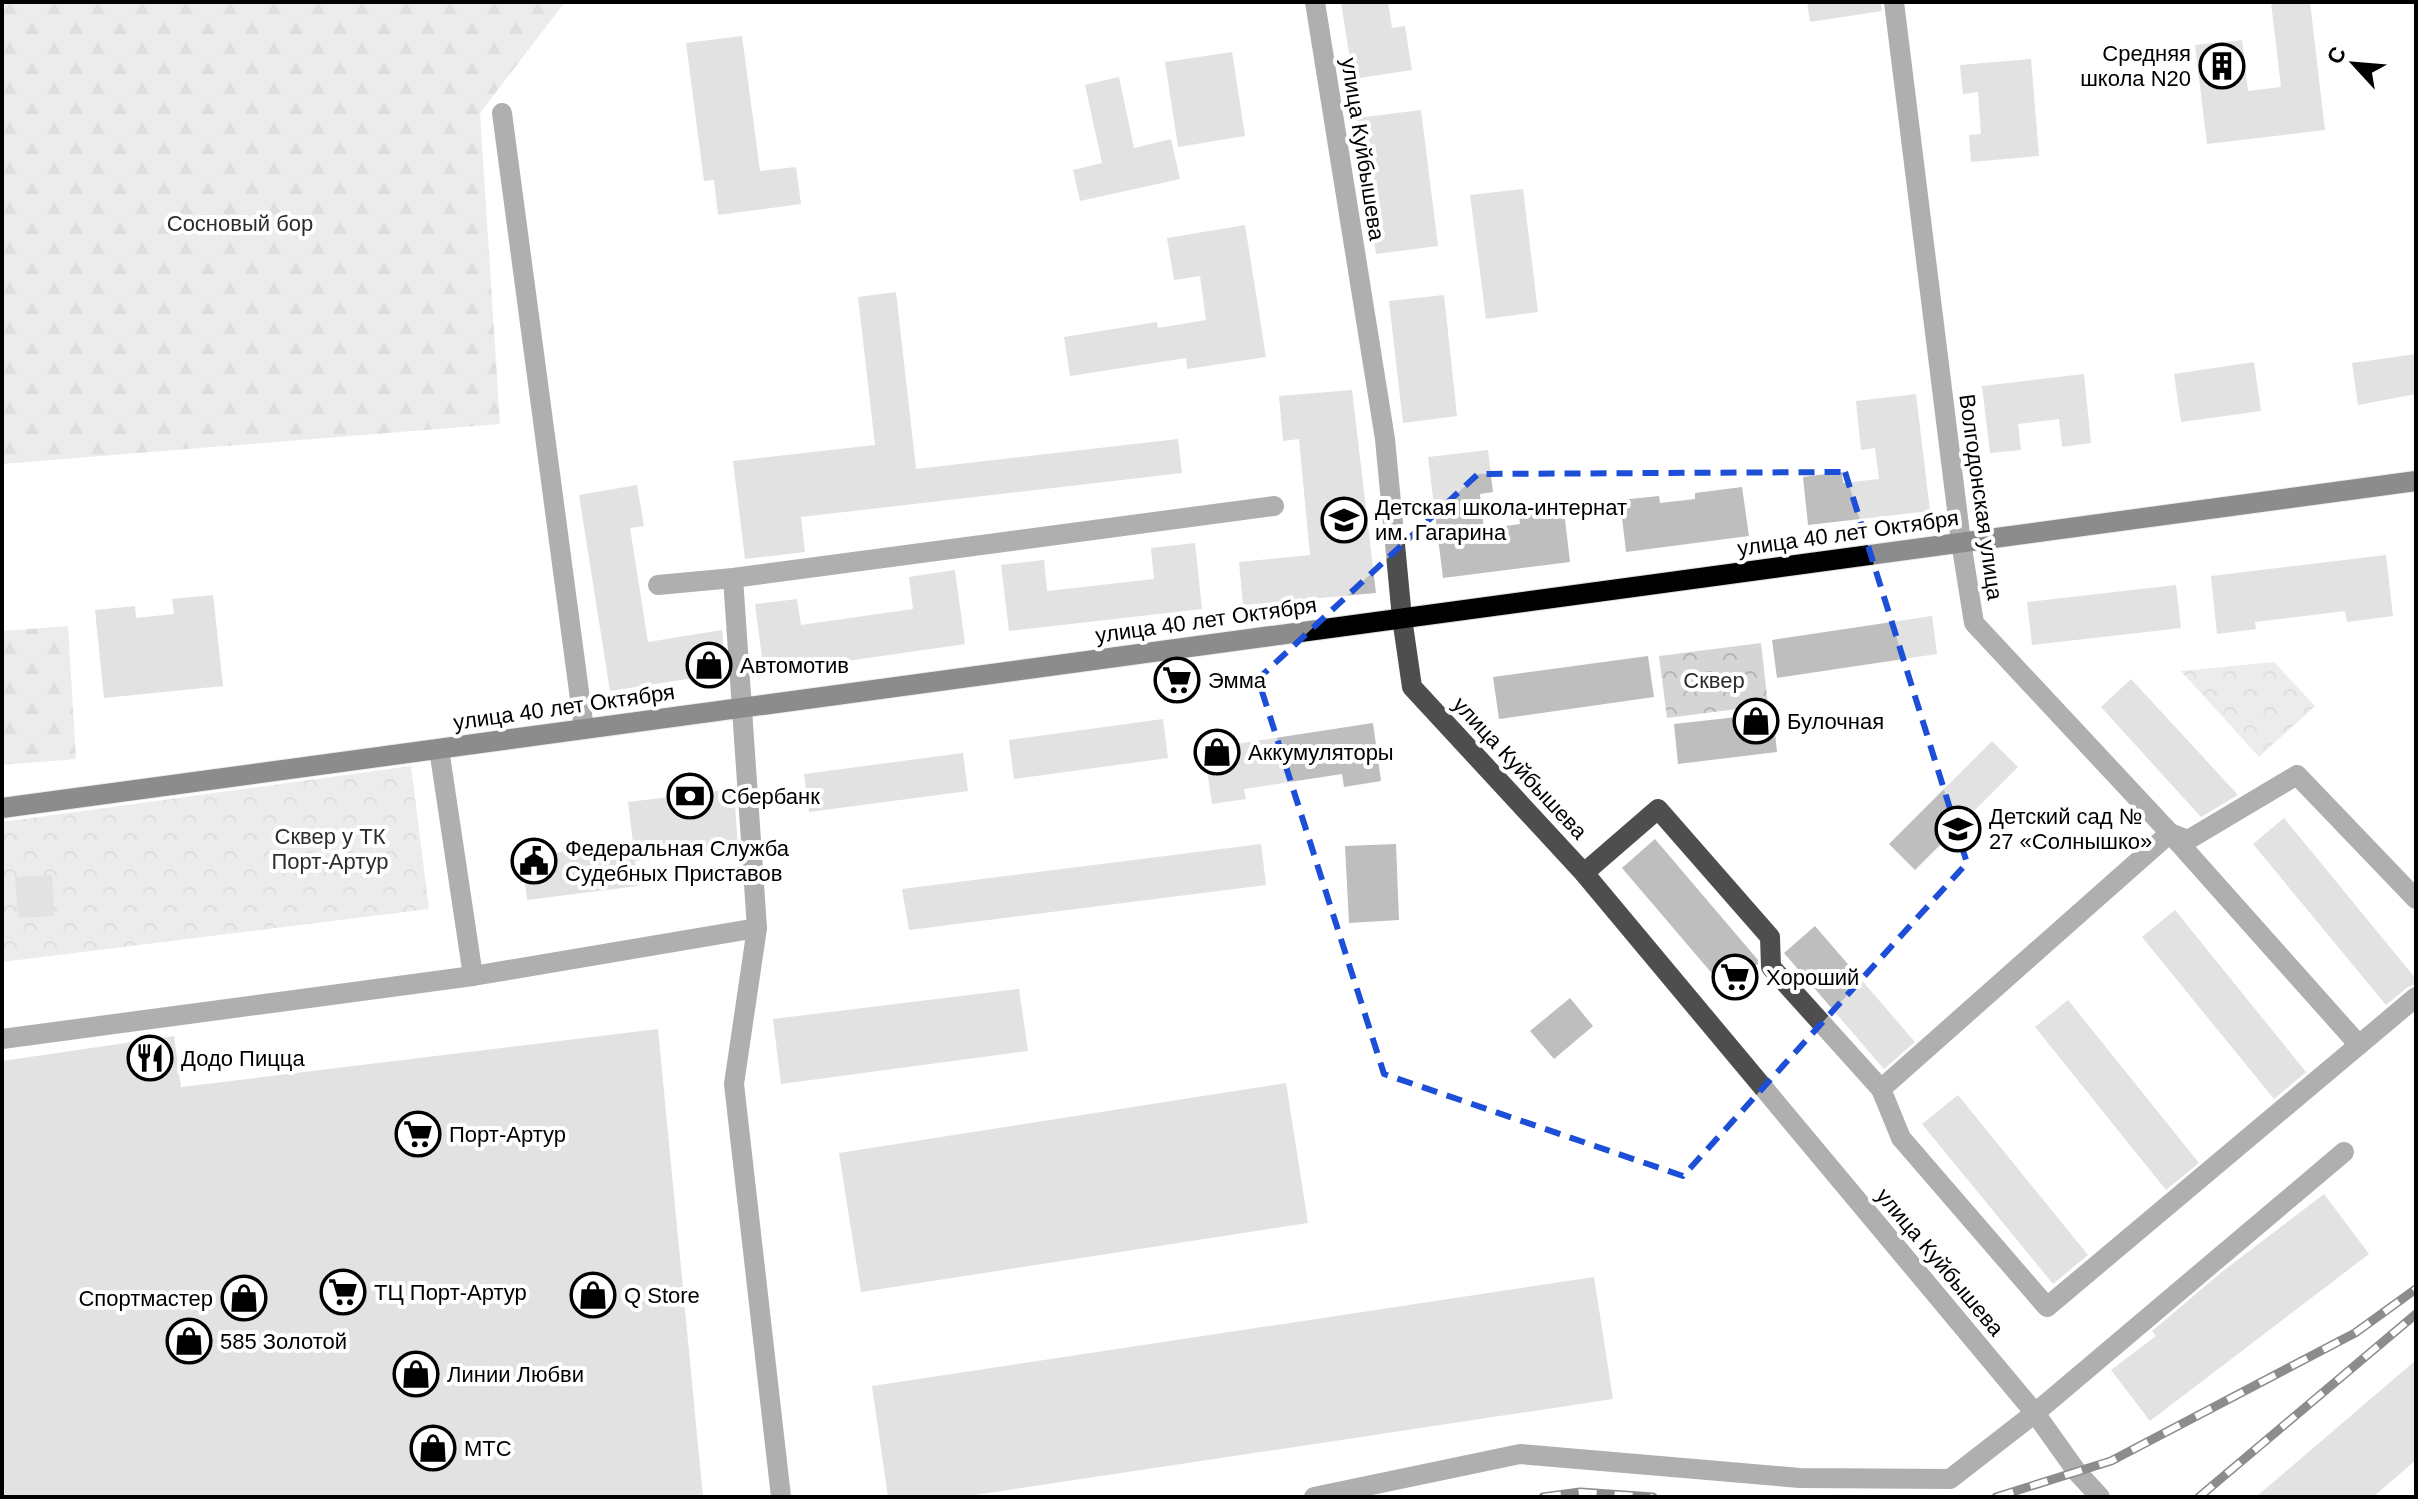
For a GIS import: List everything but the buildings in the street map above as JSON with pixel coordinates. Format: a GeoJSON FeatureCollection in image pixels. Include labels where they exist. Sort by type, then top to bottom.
{"type":"FeatureCollection","features":[{"type":"Feature","properties":{"kind":"main road","name":"улица 40 лет Октября"},"geometry":{"type":"LineString","coordinates":[[2,808],[2416,481]]}},
{"type":"Feature","properties":{"kind":"street","name":"улица Куйбышева"},"geometry":{"type":"LineString","coordinates":[[1315,2],[1385,439],[1402,618],[1412,687],[1584,873],[2035,1413],[2077,1472],[2100,1497]]}},
{"type":"Feature","properties":{"kind":"street","name":"Волгодонская улица"},"geometry":{"type":"LineString","coordinates":[[1894,2],[1961,542],[1974,623],[2170,833],[2359,1045]]}},
{"type":"Feature","properties":{"kind":"street"},"geometry":{"type":"LineString","coordinates":[[502,113],[584,729]]}},
{"type":"Feature","properties":{"kind":"street"},"geometry":{"type":"LineString","coordinates":[[658,585],[733,578],[1274,506]]}},
{"type":"Feature","properties":{"kind":"street"},"geometry":{"type":"LineString","coordinates":[[733,578],[757,928],[734,1084],[781,1497]]}},
{"type":"Feature","properties":{"kind":"street"},"geometry":{"type":"LineString","coordinates":[[439,749],[473,976]]}},
{"type":"Feature","properties":{"kind":"street"},"geometry":{"type":"LineString","coordinates":[[1881,1089],[2170,833],[2188,840],[2297,775],[2416,899]]}},
{"type":"Feature","properties":{"kind":"street"},"geometry":{"type":"LineString","coordinates":[[1584,873],[1658,809],[1770,937],[1771,967],[1881,1089],[1901,1138],[2047,1307],[2416,997]]}},
{"type":"Feature","properties":{"kind":"street"},"geometry":{"type":"LineString","coordinates":[[2,1039],[473,976],[757,928]]}},
{"type":"Feature","properties":{"kind":"street"},"geometry":{"type":"LineString","coordinates":[[1314,1497],[1520,1454],[1800,1478],[1950,1479],[2035,1413],[2344,1152]]}},
{"type":"Feature","properties":{"kind":"highlighted area"},"geometry":{"type":"Polygon","coordinates":[[[1845,472],[1967,863],[1683,1176],[1384,1074],[1258,679],[1478,474],[1845,472]]]}},
{"type":"Feature","properties":{"kind":"green space","name":"Сосновый бор"},"geometry":{"type":"Polygon","coordinates":[[[2,2],[565,2],[480,113],[500,424],[2,464],[2,2]]]}},
{"type":"Feature","properties":{"kind":"green space"},"geometry":{"type":"Polygon","coordinates":[[[68,626],[76,759],[2,765],[2,631],[68,626]]]}},
{"type":"Feature","properties":{"kind":"green space","name":"Сквер"},"geometry":{"type":"Polygon","coordinates":[[[1761,643],[1768,705],[1667,718],[1659,656],[1761,643]]]}},
{"type":"Feature","properties":{"kind":"green space"},"geometry":{"type":"Polygon","coordinates":[[[2274,662],[2315,706],[2259,757],[2181,671],[2274,662]]]}},
{"type":"Feature","properties":{"kind":"green space","name":"Сквер у ТК Порт-Артур"},"geometry":{"type":"Polygon","coordinates":[[[411,766],[429,909],[2,962],[2,822],[411,766]]]}},
{"type":"Feature","properties":{"kind":"railway"},"geometry":{"type":"LineString","coordinates":[[1996,1497],[2111,1461],[2355,1333],[2416,1289]]}},
{"type":"Feature","properties":{"kind":"railway"},"geometry":{"type":"LineString","coordinates":[[2199,1497],[2416,1314]]}},
{"type":"Feature","properties":{"kind":"railway"},"geometry":{"type":"LineString","coordinates":[[1543,1497],[1580,1492],[1653,1497]]}},
{"type":"Feature","properties":{"kind":"place","name":"Средняя школа N20"},"geometry":{"type":"Point","coordinates":[2222,66]}},
{"type":"Feature","properties":{"kind":"place","name":"Детская школа-интернат им. Гагарина"},"geometry":{"type":"Point","coordinates":[1344,520]}},
{"type":"Feature","properties":{"kind":"place","name":"Автомотив"},"geometry":{"type":"Point","coordinates":[709,665]}},
{"type":"Feature","properties":{"kind":"place","name":"Эмма"},"geometry":{"type":"Point","coordinates":[1177,680]}},
{"type":"Feature","properties":{"kind":"place","name":"Булочная"},"geometry":{"type":"Point","coordinates":[1756,721]}},
{"type":"Feature","properties":{"kind":"place","name":"Аккумуляторы"},"geometry":{"type":"Point","coordinates":[1217,752]}},
{"type":"Feature","properties":{"kind":"place","name":"Сбербанк"},"geometry":{"type":"Point","coordinates":[690,796]}},
{"type":"Feature","properties":{"kind":"place","name":"Детский сад № 27 «Солнышко»"},"geometry":{"type":"Point","coordinates":[1958,829]}},
{"type":"Feature","properties":{"kind":"place","name":"Федеральная Служба Судебных Приставов"},"geometry":{"type":"Point","coordinates":[534,861]}},
{"type":"Feature","properties":{"kind":"place","name":"Хороший"},"geometry":{"type":"Point","coordinates":[1735,977]}},
{"type":"Feature","properties":{"kind":"place","name":"Додо Пицца"},"geometry":{"type":"Point","coordinates":[150,1058]}},
{"type":"Feature","properties":{"kind":"place","name":"Порт-Артур"},"geometry":{"type":"Point","coordinates":[418,1134]}},
{"type":"Feature","properties":{"kind":"place","name":"ТЦ Порт-Артур"},"geometry":{"type":"Point","coordinates":[343,1292]}},
{"type":"Feature","properties":{"kind":"place","name":"Q Store"},"geometry":{"type":"Point","coordinates":[593,1295]}},
{"type":"Feature","properties":{"kind":"place","name":"Спортмастер"},"geometry":{"type":"Point","coordinates":[244,1298]}},
{"type":"Feature","properties":{"kind":"place","name":"585 Золотой"},"geometry":{"type":"Point","coordinates":[189,1341]}},
{"type":"Feature","properties":{"kind":"place","name":"Линии Любви"},"geometry":{"type":"Point","coordinates":[416,1374]}},
{"type":"Feature","properties":{"kind":"place","name":"МТС"},"geometry":{"type":"Point","coordinates":[433,1448]}}]}
